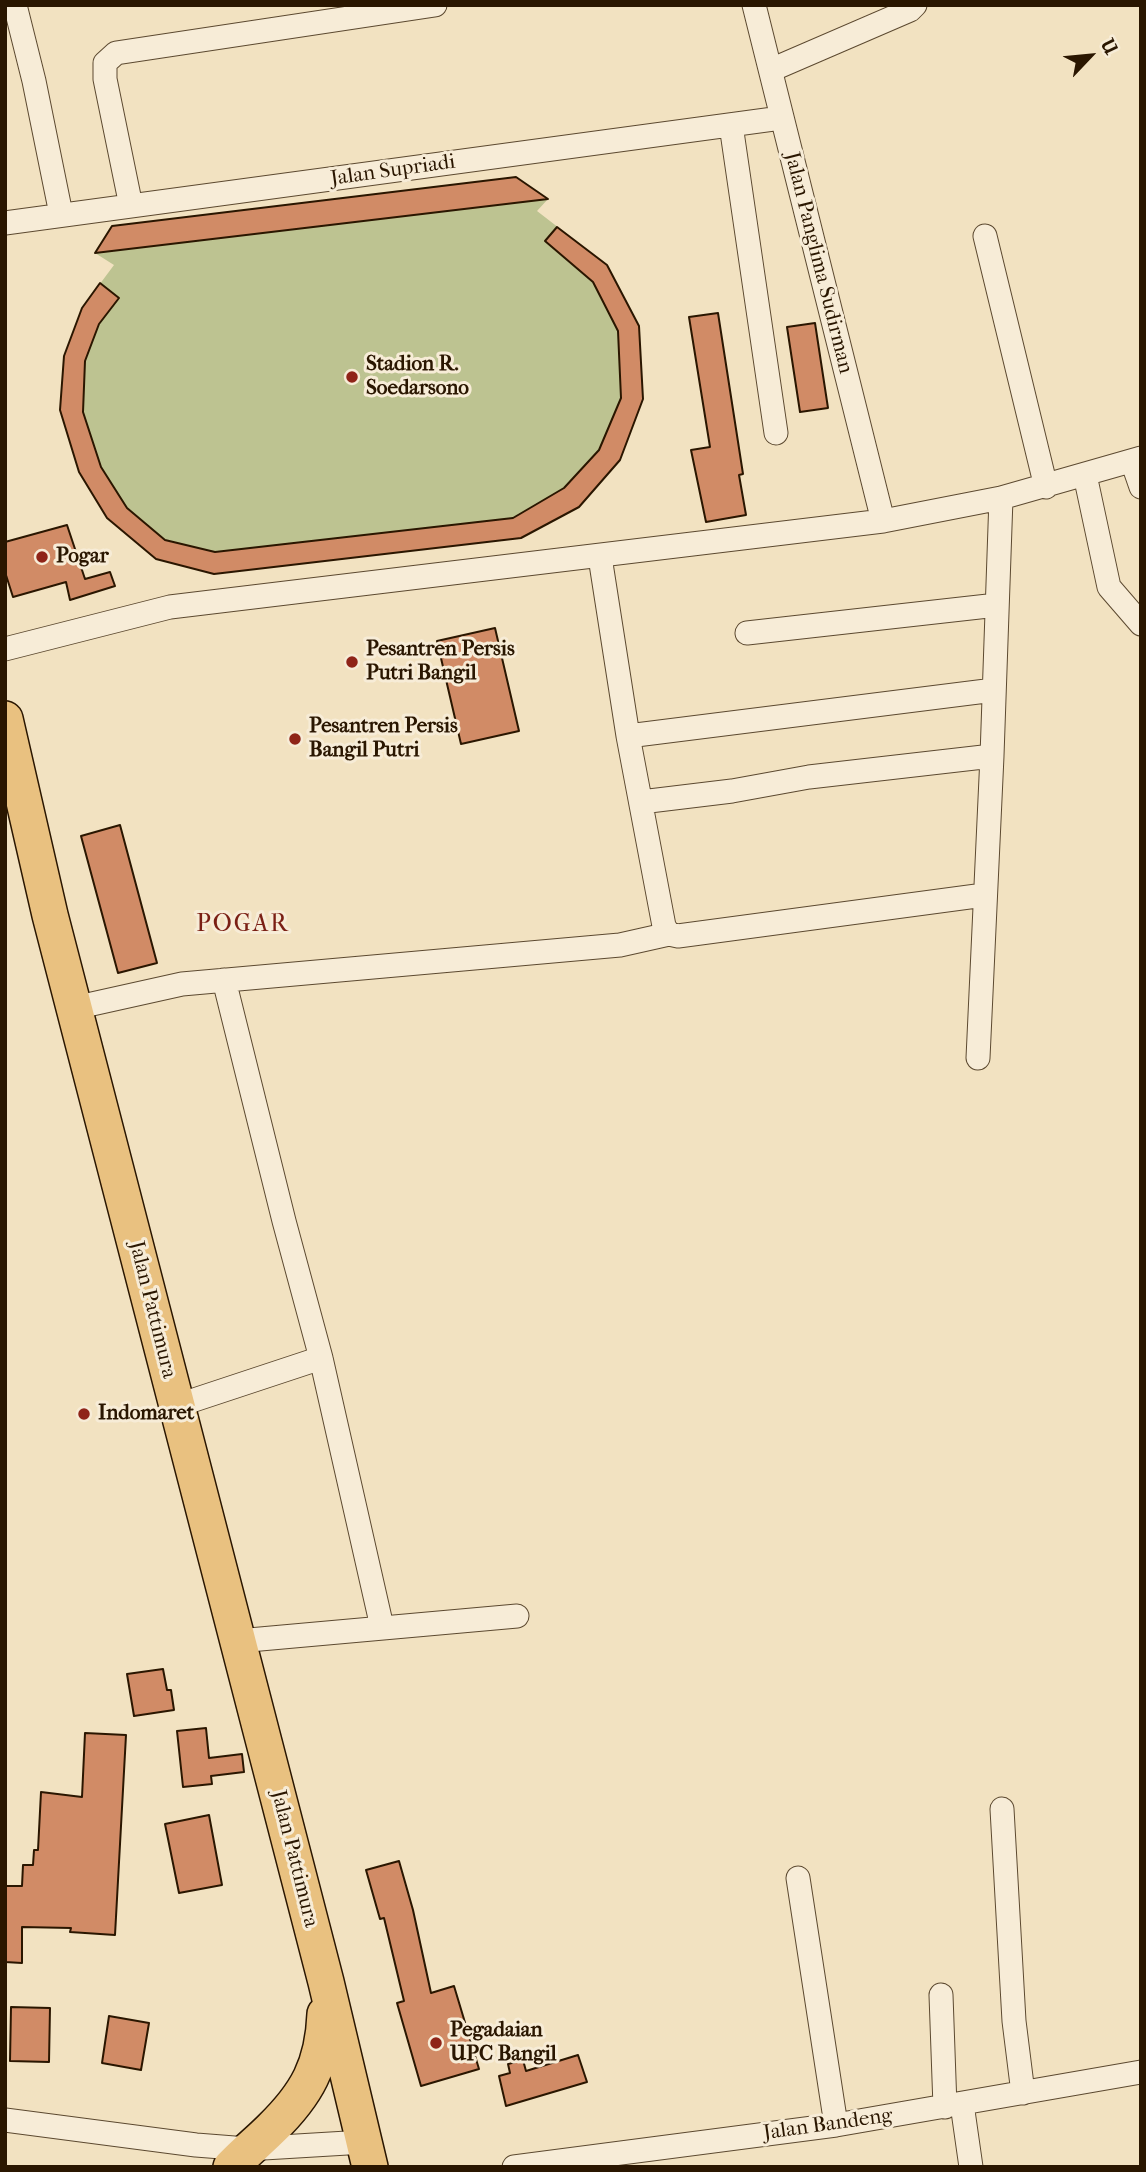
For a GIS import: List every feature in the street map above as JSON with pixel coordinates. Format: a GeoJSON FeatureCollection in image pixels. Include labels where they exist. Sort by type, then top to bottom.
{"type":"FeatureCollection","features":[{"type":"Feature","properties":{"kind":"highway","name":"Jalan Pattimura"},"geometry":{"type":"LineString","coordinates":[[5,719],[50,915],[326,1982],[367,2154]]}},
{"type":"Feature","properties":{"kind":"highway"},"geometry":{"type":"LineString","coordinates":[[239,2158],[293,2107],[317,2068],[324,2029],[326,1982]]}},
{"type":"Feature","properties":{"kind":"street"},"geometry":{"type":"LineString","coordinates":[[15,5],[34,81],[61,214]]}},
{"type":"Feature","properties":{"kind":"street"},"geometry":{"type":"LineString","coordinates":[[131,206],[106,79],[105,63],[116,53],[435,5]]}},
{"type":"Feature","properties":{"kind":"street","name":"Jalan Panglima Sudirman"},"geometry":{"type":"LineString","coordinates":[[754,5],[883,521]]}},
{"type":"Feature","properties":{"kind":"street"},"geometry":{"type":"LineString","coordinates":[[771,70],[910,10],[915,5]]}},
{"type":"Feature","properties":{"kind":"street","name":"Jalan Supriadi"},"geometry":{"type":"LineString","coordinates":[[5,223],[781,118]]}},
{"type":"Feature","properties":{"kind":"street"},"geometry":{"type":"LineString","coordinates":[[731,125],[776,433]]}},
{"type":"Feature","properties":{"kind":"street"},"geometry":{"type":"LineString","coordinates":[[985,236],[1046,487]]}},
{"type":"Feature","properties":{"kind":"street"},"geometry":{"type":"LineString","coordinates":[[5,649],[170,607],[883,521],[1001,498],[1136,460],[1141,487]]}},
{"type":"Feature","properties":{"kind":"street"},"geometry":{"type":"LineString","coordinates":[[1085,475],[1109,587],[1141,624]]}},
{"type":"Feature","properties":{"kind":"street"},"geometry":{"type":"LineString","coordinates":[[978,1058],[1001,498]]}},
{"type":"Feature","properties":{"kind":"street"},"geometry":{"type":"LineString","coordinates":[[600,557],[628,736],[664,926],[669,934]]}},
{"type":"Feature","properties":{"kind":"street"},"geometry":{"type":"LineString","coordinates":[[747,633],[997,605]]}},
{"type":"Feature","properties":{"kind":"street"},"geometry":{"type":"LineString","coordinates":[[628,736],[993,690]]}},
{"type":"Feature","properties":{"kind":"street"},"geometry":{"type":"LineString","coordinates":[[641,802],[732,791],[809,777],[992,756]]}},
{"type":"Feature","properties":{"kind":"street"},"geometry":{"type":"LineString","coordinates":[[74,1008],[182,984],[620,945],[669,934],[678,936],[984,895]]}},
{"type":"Feature","properties":{"kind":"street"},"geometry":{"type":"LineString","coordinates":[[224,980],[321,1358],[382,1628]]}},
{"type":"Feature","properties":{"kind":"street"},"geometry":{"type":"LineString","coordinates":[[176,1406],[321,1358]]}},
{"type":"Feature","properties":{"kind":"street"},"geometry":{"type":"LineString","coordinates":[[238,1641],[517,1616]]}},
{"type":"Feature","properties":{"kind":"street"},"geometry":{"type":"LineString","coordinates":[[1002,1809],[1014,2021],[1023,2093]]}},
{"type":"Feature","properties":{"kind":"street"},"geometry":{"type":"LineString","coordinates":[[798,1878],[836,2125]]}},
{"type":"Feature","properties":{"kind":"street"},"geometry":{"type":"LineString","coordinates":[[941,1995],[953,2106],[971,2167]]}},
{"type":"Feature","properties":{"kind":"street","name":"Jalan Bandeng"},"geometry":{"type":"LineString","coordinates":[[514,2167],[836,2125],[1141,2072]]}},
{"type":"Feature","properties":{"kind":"street"},"geometry":{"type":"LineString","coordinates":[[5,2120],[196,2145],[239,2158],[367,2154]]}},
{"type":"Feature","properties":{"kind":"green space","name":"Stadion R. Soedarsono"},"geometry":{"type":"Polygon","coordinates":[[[516,177],[548,199],[537,211],[607,265],[639,326],[643,399],[579,507],[521,538],[214,574],[156,559],[107,518],[64,356],[82,308],[114,265],[95,253],[112,226],[516,177]]]}},
{"type":"Feature","properties":{"kind":"building"},"geometry":{"type":"Polygon","coordinates":[[[516,177],[548,199],[95,253],[112,226],[516,177]]]}},
{"type":"Feature","properties":{"kind":"building"},"geometry":{"type":"Polygon","coordinates":[[[557,227],[607,265],[639,326],[643,399],[620,460],[579,507],[521,538],[214,574],[156,559],[107,518],[79,472],[60,410],[64,356],[82,308],[100,283],[119,298],[99,324],[85,361],[83,412],[101,467],[127,508],[165,540],[215,552],[513,518],[564,488],[599,450],[621,398],[618,331],[593,282],[545,241],[557,227]]]}},
{"type":"Feature","properties":{"kind":"building"},"geometry":{"type":"Polygon","coordinates":[[[718,313],[743,474],[739,475],[746,515],[706,522],[691,450],[710,447],[689,317],[718,313]]]}},
{"type":"Feature","properties":{"kind":"building"},"geometry":{"type":"Polygon","coordinates":[[[815,323],[828,408],[800,412],[787,327],[815,323]]]}},
{"type":"Feature","properties":{"kind":"building","name":"Pogar"},"geometry":{"type":"Polygon","coordinates":[[[67,525],[85,579],[110,572],[115,586],[70,600],[66,582],[13,597],[5,572],[5,542],[67,525]]]}},
{"type":"Feature","properties":{"kind":"building"},"geometry":{"type":"Polygon","coordinates":[[[495,628],[519,731],[461,744],[437,641],[495,628]]]}},
{"type":"Feature","properties":{"kind":"building"},"geometry":{"type":"Polygon","coordinates":[[[120,825],[157,963],[118,973],[81,836],[120,825]]]}},
{"type":"Feature","properties":{"kind":"building"},"geometry":{"type":"Polygon","coordinates":[[[163,1669],[167,1690],[171,1690],[174,1710],[134,1716],[127,1674],[163,1669]]]}},
{"type":"Feature","properties":{"kind":"building"},"geometry":{"type":"Polygon","coordinates":[[[206,1728],[209,1758],[242,1754],[244,1772],[211,1776],[212,1784],[183,1787],[177,1731],[206,1728]]]}},
{"type":"Feature","properties":{"kind":"building"},"geometry":{"type":"Polygon","coordinates":[[[85,1733],[126,1735],[115,1935],[70,1932],[71,1928],[22,1927],[22,1963],[5,1962],[5,1886],[22,1886],[23,1865],[33,1865],[34,1850],[38,1850],[41,1792],[82,1797],[85,1733]]]}},
{"type":"Feature","properties":{"kind":"building"},"geometry":{"type":"Polygon","coordinates":[[[209,1815],[222,1885],[179,1893],[165,1824],[209,1815]]]}},
{"type":"Feature","properties":{"kind":"building"},"geometry":{"type":"Polygon","coordinates":[[[399,1861],[431,1993],[454,1986],[479,2069],[421,2086],[397,2003],[404,2001],[384,1918],[380,1919],[366,1870],[399,1861]]]}},
{"type":"Feature","properties":{"kind":"building"},"geometry":{"type":"Polygon","coordinates":[[[11,2007],[50,2008],[49,2062],[10,2061],[11,2007]]]}},
{"type":"Feature","properties":{"kind":"building"},"geometry":{"type":"Polygon","coordinates":[[[109,2016],[149,2023],[141,2070],[102,2063],[109,2016]]]}},
{"type":"Feature","properties":{"kind":"building"},"geometry":{"type":"Polygon","coordinates":[[[578,2055],[587,2082],[506,2106],[499,2076],[510,2073],[508,2064],[523,2060],[526,2071],[578,2055]]]}},
{"type":"Feature","properties":{"kind":"place","name":"Stadion R. Soedarsono"},"geometry":{"type":"Point","coordinates":[352,377]}},
{"type":"Feature","properties":{"kind":"place","name":"Pogar"},"geometry":{"type":"Point","coordinates":[42,557]}},
{"type":"Feature","properties":{"kind":"place","name":"Pesantren Persis Putri Bangil"},"geometry":{"type":"Point","coordinates":[352,662]}},
{"type":"Feature","properties":{"kind":"place","name":"Pesantren Persis Bangil Putri"},"geometry":{"type":"Point","coordinates":[295,739]}},
{"type":"Feature","properties":{"kind":"place","name":"Indomaret"},"geometry":{"type":"Point","coordinates":[84,1414]}},
{"type":"Feature","properties":{"kind":"place","name":"Pegadaian UPC Bangil"},"geometry":{"type":"Point","coordinates":[436,2043]}},
{"type":"Feature","properties":{"kind":"district","name":"POGAR"},"geometry":{"type":"Point","coordinates":[243,925]}}]}
